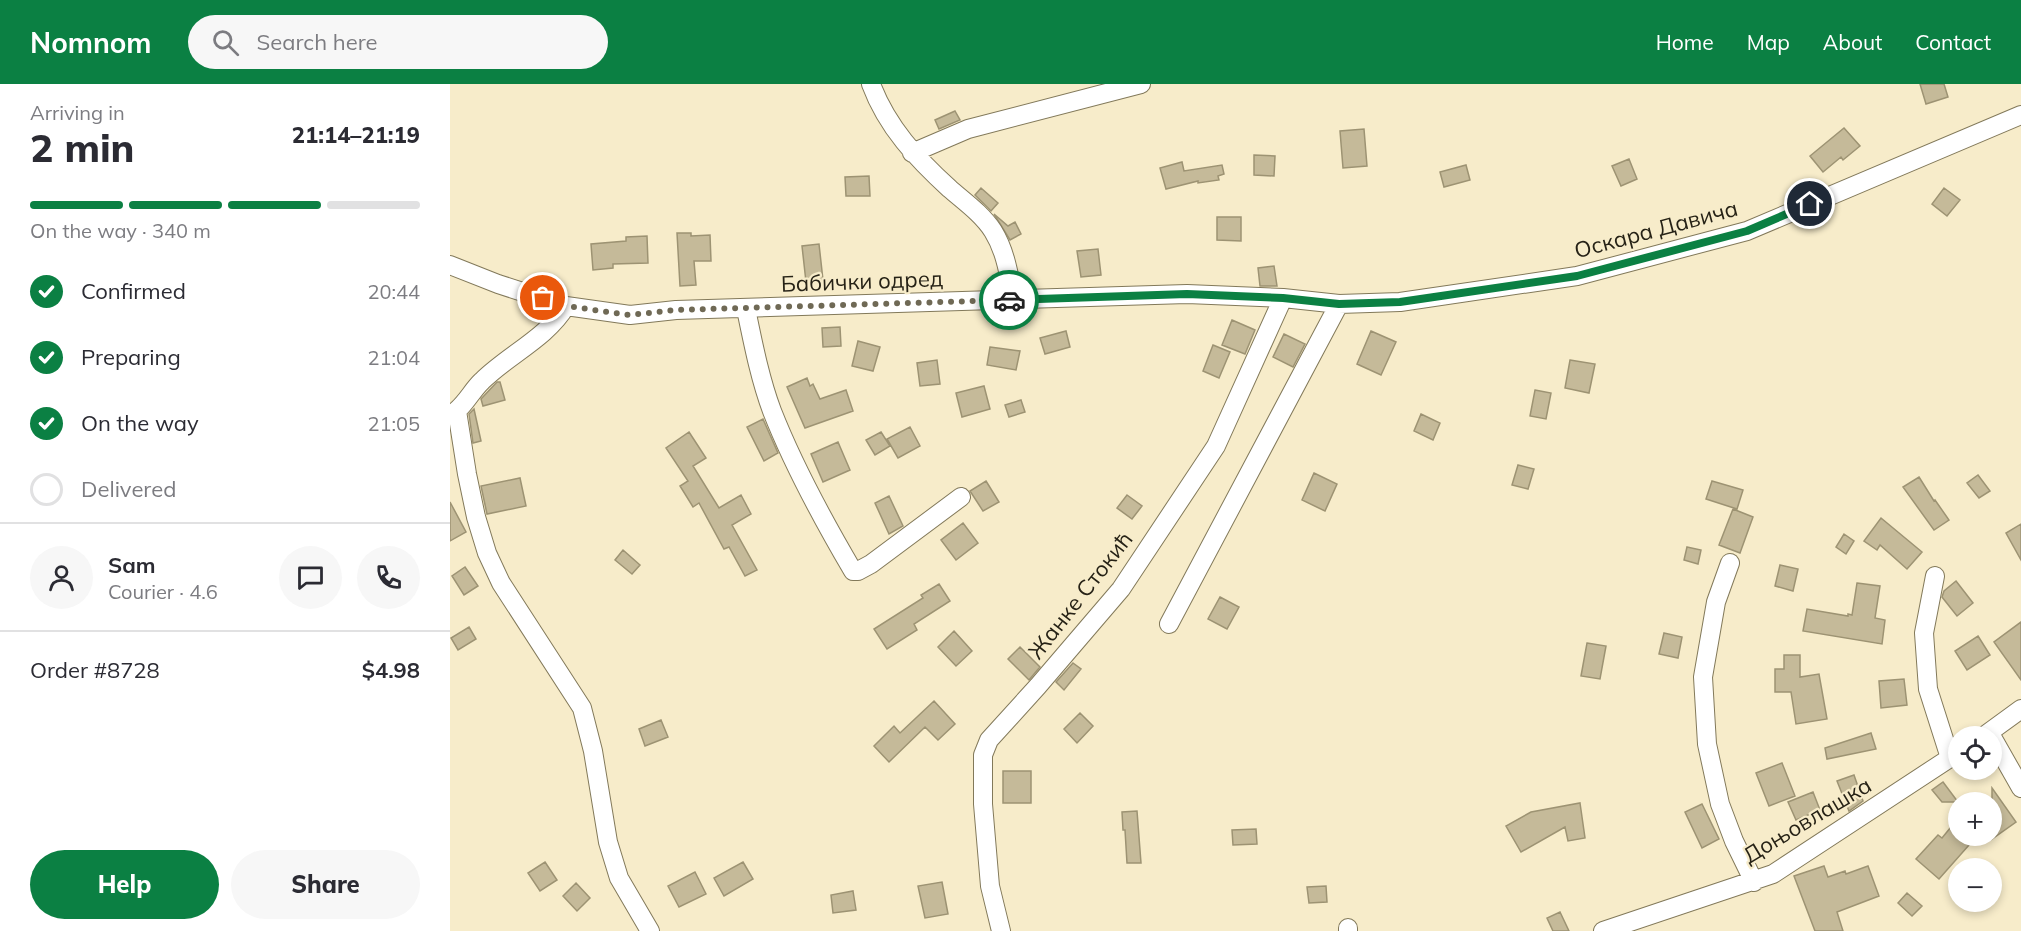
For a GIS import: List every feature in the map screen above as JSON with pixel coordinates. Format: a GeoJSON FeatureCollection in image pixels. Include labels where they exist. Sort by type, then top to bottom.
{"type":"FeatureCollection","features":[{"type":"Feature","properties":{"kind":"street"},"geometry":{"type":"LineString","coordinates":[[871,84],[887,117],[912,153],[992,229],[1004,254],[1014,300]]}},
{"type":"Feature","properties":{"kind":"street"},"geometry":{"type":"LineString","coordinates":[[912,153],[968,129],[1141,84]]}},
{"type":"Feature","properties":{"kind":"street","name":"Оскара Давича"},"geometry":{"type":"LineString","coordinates":[[1283,298],[1339,304],[1400,302],[1577,276],[1747,231],[2021,115]]}},
{"type":"Feature","properties":{"kind":"street","name":"Бабички одред"},"geometry":{"type":"LineString","coordinates":[[450,265],[498,284],[566,306],[630,315],[676,310],[1187,294],[1283,298]]}},
{"type":"Feature","properties":{"kind":"street","name":"Жанке Стокић"},"geometry":{"type":"LineString","coordinates":[[1001,931],[990,886],[984,804],[983,755],[989,740],[1121,589],[1216,446],[1283,298]]}},
{"type":"Feature","properties":{"kind":"street"},"geometry":{"type":"LineString","coordinates":[[1169,624],[1339,304]]}},
{"type":"Feature","properties":{"kind":"street"},"geometry":{"type":"LineString","coordinates":[[566,306],[555,322],[481,381],[453,413],[476,517],[487,553],[501,583],[582,708],[593,751],[600,800],[613,860],[619,878],[650,931]]}},
{"type":"Feature","properties":{"kind":"street"},"geometry":{"type":"LineString","coordinates":[[746,309],[757,361],[772,411],[820,514],[853,571],[858,571],[871,564],[962,497]]}},
{"type":"Feature","properties":{"kind":"street"},"geometry":{"type":"LineString","coordinates":[[1730,563],[1716,602],[1702,677],[1706,733],[1720,804],[1734,841],[1754,882]]}},
{"type":"Feature","properties":{"kind":"street"},"geometry":{"type":"LineString","coordinates":[[1935,576],[1924,633],[1928,689],[1948,740]]}},
{"type":"Feature","properties":{"kind":"street"},"geometry":{"type":"LineString","coordinates":[[2001,726],[2021,709]]}},
{"type":"Feature","properties":{"kind":"street"},"geometry":{"type":"LineString","coordinates":[[2002,757],[2021,788]]}},
{"type":"Feature","properties":{"kind":"street","name":"Доњовлашка"},"geometry":{"type":"LineString","coordinates":[[1603,931],[1773,874],[1948,759]]}},
{"type":"Feature","properties":{"kind":"building"},"geometry":{"type":"Polygon","coordinates":[[[1920,84],[1944,84],[1948,97],[1926,104],[1920,84]]]}},
{"type":"Feature","properties":{"kind":"building"},"geometry":{"type":"Polygon","coordinates":[[[955,111],[960,120],[939,129],[935,120],[955,111]]]}},
{"type":"Feature","properties":{"kind":"building"},"geometry":{"type":"Polygon","coordinates":[[[1844,128],[1860,146],[1843,160],[1841,157],[1823,172],[1810,156],[1844,128]]]}},
{"type":"Feature","properties":{"kind":"building"},"geometry":{"type":"Polygon","coordinates":[[[1364,129],[1367,166],[1343,168],[1340,131],[1364,129]]]}},
{"type":"Feature","properties":{"kind":"building"},"geometry":{"type":"Polygon","coordinates":[[[1254,155],[1275,156],[1274,176],[1254,175],[1254,155]]]}},
{"type":"Feature","properties":{"kind":"building"},"geometry":{"type":"Polygon","coordinates":[[[1629,159],[1637,179],[1621,186],[1612,166],[1629,159]]]}},
{"type":"Feature","properties":{"kind":"building"},"geometry":{"type":"Polygon","coordinates":[[[1182,162],[1184,171],[1222,165],[1224,174],[1218,176],[1219,180],[1198,183],[1198,181],[1166,189],[1160,168],[1182,162]]]}},
{"type":"Feature","properties":{"kind":"building"},"geometry":{"type":"Polygon","coordinates":[[[1466,165],[1470,180],[1444,187],[1440,172],[1466,165]]]}},
{"type":"Feature","properties":{"kind":"building"},"geometry":{"type":"Polygon","coordinates":[[[869,176],[870,196],[846,196],[845,177],[869,176]]]}},
{"type":"Feature","properties":{"kind":"building"},"geometry":{"type":"Polygon","coordinates":[[[981,188],[998,203],[991,211],[975,195],[981,188]]]}},
{"type":"Feature","properties":{"kind":"building"},"geometry":{"type":"Polygon","coordinates":[[[1944,188],[1960,200],[1947,216],[1932,204],[1944,188]]]}},
{"type":"Feature","properties":{"kind":"building"},"geometry":{"type":"Polygon","coordinates":[[[994,214],[1008,226],[1015,222],[1021,234],[1010,240],[994,214]]]}},
{"type":"Feature","properties":{"kind":"building"},"geometry":{"type":"Polygon","coordinates":[[[1217,217],[1241,217],[1241,241],[1217,240],[1217,217]]]}},
{"type":"Feature","properties":{"kind":"building"},"geometry":{"type":"Polygon","coordinates":[[[677,233],[691,233],[691,236],[710,235],[711,261],[694,261],[696,285],[680,286],[677,233]]]}},
{"type":"Feature","properties":{"kind":"building"},"geometry":{"type":"Polygon","coordinates":[[[647,236],[648,263],[613,264],[613,268],[593,270],[591,244],[626,241],[626,237],[647,236]]]}},
{"type":"Feature","properties":{"kind":"building"},"geometry":{"type":"Polygon","coordinates":[[[819,244],[823,280],[806,282],[802,246],[819,244]]]}},
{"type":"Feature","properties":{"kind":"building"},"geometry":{"type":"Polygon","coordinates":[[[1098,249],[1101,275],[1081,277],[1077,251],[1098,249]]]}},
{"type":"Feature","properties":{"kind":"building"},"geometry":{"type":"Polygon","coordinates":[[[1274,266],[1277,286],[1260,286],[1258,268],[1274,266]]]}},
{"type":"Feature","properties":{"kind":"building"},"geometry":{"type":"Polygon","coordinates":[[[1232,320],[1255,330],[1245,354],[1222,345],[1232,320]]]}},
{"type":"Feature","properties":{"kind":"building"},"geometry":{"type":"Polygon","coordinates":[[[840,327],[841,346],[823,347],[822,328],[840,327]]]}},
{"type":"Feature","properties":{"kind":"building"},"geometry":{"type":"Polygon","coordinates":[[[1066,331],[1070,347],[1045,354],[1040,338],[1066,331]]]}},
{"type":"Feature","properties":{"kind":"building"},"geometry":{"type":"Polygon","coordinates":[[[1371,331],[1396,342],[1381,375],[1357,364],[1371,331]]]}},
{"type":"Feature","properties":{"kind":"building"},"geometry":{"type":"Polygon","coordinates":[[[1284,334],[1305,344],[1293,367],[1273,357],[1284,334]]]}},
{"type":"Feature","properties":{"kind":"building"},"geometry":{"type":"Polygon","coordinates":[[[858,341],[880,347],[873,371],[852,366],[858,341]]]}},
{"type":"Feature","properties":{"kind":"building"},"geometry":{"type":"Polygon","coordinates":[[[1213,345],[1230,352],[1219,378],[1203,371],[1213,345]]]}},
{"type":"Feature","properties":{"kind":"building"},"geometry":{"type":"Polygon","coordinates":[[[990,347],[1020,351],[1016,370],[987,365],[990,347]]]}},
{"type":"Feature","properties":{"kind":"building"},"geometry":{"type":"Polygon","coordinates":[[[937,360],[940,384],[920,386],[917,363],[937,360]]]}},
{"type":"Feature","properties":{"kind":"building"},"geometry":{"type":"Polygon","coordinates":[[[1570,360],[1595,364],[1589,393],[1565,388],[1570,360]]]}},
{"type":"Feature","properties":{"kind":"building"},"geometry":{"type":"Polygon","coordinates":[[[807,378],[810,386],[813,384],[820,399],[846,390],[853,411],[805,428],[787,387],[807,378]]]}},
{"type":"Feature","properties":{"kind":"building"},"geometry":{"type":"Polygon","coordinates":[[[497,382],[500,382],[505,400],[483,406],[481,399],[497,382]]]}},
{"type":"Feature","properties":{"kind":"building"},"geometry":{"type":"Polygon","coordinates":[[[984,386],[990,409],[962,417],[956,393],[984,386]]]}},
{"type":"Feature","properties":{"kind":"building"},"geometry":{"type":"Polygon","coordinates":[[[1535,390],[1551,393],[1546,419],[1530,416],[1535,390]]]}},
{"type":"Feature","properties":{"kind":"building"},"geometry":{"type":"Polygon","coordinates":[[[1021,400],[1025,412],[1009,417],[1005,405],[1021,400]]]}},
{"type":"Feature","properties":{"kind":"building"},"geometry":{"type":"Polygon","coordinates":[[[474,409],[481,441],[473,443],[469,414],[474,409]]]}},
{"type":"Feature","properties":{"kind":"building"},"geometry":{"type":"Polygon","coordinates":[[[1421,414],[1440,423],[1433,440],[1414,431],[1421,414]]]}},
{"type":"Feature","properties":{"kind":"building"},"geometry":{"type":"Polygon","coordinates":[[[763,419],[778,453],[764,461],[747,427],[763,419]]]}},
{"type":"Feature","properties":{"kind":"building"},"geometry":{"type":"Polygon","coordinates":[[[910,427],[920,446],[898,458],[887,439],[910,427]]]}},
{"type":"Feature","properties":{"kind":"building"},"geometry":{"type":"Polygon","coordinates":[[[689,432],[706,458],[693,466],[719,508],[741,495],[751,514],[732,525],[757,570],[745,576],[729,547],[724,549],[699,503],[693,507],[680,486],[688,481],[666,448],[689,432]]]}},
{"type":"Feature","properties":{"kind":"building"},"geometry":{"type":"Polygon","coordinates":[[[881,432],[890,446],[875,455],[866,440],[881,432]]]}},
{"type":"Feature","properties":{"kind":"building"},"geometry":{"type":"Polygon","coordinates":[[[838,442],[850,470],[823,482],[811,454],[838,442]]]}},
{"type":"Feature","properties":{"kind":"building"},"geometry":{"type":"Polygon","coordinates":[[[1518,465],[1534,469],[1528,489],[1512,485],[1518,465]]]}},
{"type":"Feature","properties":{"kind":"building"},"geometry":{"type":"Polygon","coordinates":[[[1314,473],[1337,484],[1325,511],[1302,500],[1314,473]]]}},
{"type":"Feature","properties":{"kind":"building"},"geometry":{"type":"Polygon","coordinates":[[[1978,475],[1990,491],[1979,498],[1967,483],[1978,475]]]}},
{"type":"Feature","properties":{"kind":"building"},"geometry":{"type":"Polygon","coordinates":[[[1919,477],[1949,520],[1934,530],[1903,487],[1919,477]]]}},
{"type":"Feature","properties":{"kind":"building"},"geometry":{"type":"Polygon","coordinates":[[[520,478],[526,506],[487,514],[481,486],[520,478]]]}},
{"type":"Feature","properties":{"kind":"building"},"geometry":{"type":"Polygon","coordinates":[[[986,481],[999,502],[983,511],[970,491],[986,481]]]}},
{"type":"Feature","properties":{"kind":"building"},"geometry":{"type":"Polygon","coordinates":[[[1712,481],[1743,490],[1737,509],[1706,499],[1712,481]]]}},
{"type":"Feature","properties":{"kind":"building"},"geometry":{"type":"Polygon","coordinates":[[[1127,495],[1142,506],[1132,519],[1117,508],[1127,495]]]}},
{"type":"Feature","properties":{"kind":"building"},"geometry":{"type":"Polygon","coordinates":[[[889,496],[903,526],[889,534],[875,503],[889,496]]]}},
{"type":"Feature","properties":{"kind":"building"},"geometry":{"type":"Polygon","coordinates":[[[450,502],[466,532],[450,541],[450,502]]]}},
{"type":"Feature","properties":{"kind":"building"},"geometry":{"type":"Polygon","coordinates":[[[1733,509],[1753,517],[1740,553],[1719,545],[1733,509]]]}},
{"type":"Feature","properties":{"kind":"building"},"geometry":{"type":"Polygon","coordinates":[[[1881,518],[1922,552],[1907,569],[1880,545],[1877,550],[1864,541],[1881,518]]]}},
{"type":"Feature","properties":{"kind":"building"},"geometry":{"type":"Polygon","coordinates":[[[963,523],[978,543],[956,560],[941,540],[963,523]]]}},
{"type":"Feature","properties":{"kind":"building"},"geometry":{"type":"Polygon","coordinates":[[[2021,524],[2021,560],[2006,533],[2021,524]]]}},
{"type":"Feature","properties":{"kind":"building"},"geometry":{"type":"Polygon","coordinates":[[[1844,534],[1854,541],[1846,554],[1836,547],[1844,534]]]}},
{"type":"Feature","properties":{"kind":"building"},"geometry":{"type":"Polygon","coordinates":[[[1687,547],[1701,550],[1698,564],[1684,560],[1687,547]]]}},
{"type":"Feature","properties":{"kind":"building"},"geometry":{"type":"Polygon","coordinates":[[[623,550],[640,565],[632,574],[615,560],[623,550]]]}},
{"type":"Feature","properties":{"kind":"building"},"geometry":{"type":"Polygon","coordinates":[[[1780,565],[1798,569],[1793,591],[1775,586],[1780,565]]]}},
{"type":"Feature","properties":{"kind":"building"},"geometry":{"type":"Polygon","coordinates":[[[465,567],[478,586],[464,595],[452,576],[465,567]]]}},
{"type":"Feature","properties":{"kind":"building"},"geometry":{"type":"Polygon","coordinates":[[[1956,581],[1973,603],[1957,616],[1942,597],[1944,591],[1956,581]]]}},
{"type":"Feature","properties":{"kind":"building"},"geometry":{"type":"Polygon","coordinates":[[[1857,583],[1880,586],[1875,618],[1885,620],[1882,644],[1803,631],[1807,609],[1852,615],[1857,583]]]}},
{"type":"Feature","properties":{"kind":"building"},"geometry":{"type":"Polygon","coordinates":[[[939,584],[950,601],[914,624],[917,630],[887,649],[874,629],[923,598],[921,595],[939,584]]]}},
{"type":"Feature","properties":{"kind":"building"},"geometry":{"type":"Polygon","coordinates":[[[1220,597],[1239,607],[1227,629],[1208,619],[1220,597]]]}},
{"type":"Feature","properties":{"kind":"building"},"geometry":{"type":"Polygon","coordinates":[[[2021,622],[2021,680],[1994,642],[2021,622]]]}},
{"type":"Feature","properties":{"kind":"building"},"geometry":{"type":"Polygon","coordinates":[[[469,627],[476,639],[458,650],[451,638],[469,627]]]}},
{"type":"Feature","properties":{"kind":"building"},"geometry":{"type":"Polygon","coordinates":[[[954,631],[972,651],[956,666],[938,647],[954,631]]]}},
{"type":"Feature","properties":{"kind":"building"},"geometry":{"type":"Polygon","coordinates":[[[1664,633],[1682,637],[1678,658],[1659,654],[1664,633]]]}},
{"type":"Feature","properties":{"kind":"building"},"geometry":{"type":"Polygon","coordinates":[[[1978,636],[1990,655],[1967,670],[1955,651],[1978,636]]]}},
{"type":"Feature","properties":{"kind":"building"},"geometry":{"type":"Polygon","coordinates":[[[1587,643],[1606,646],[1600,679],[1581,676],[1587,643]]]}},
{"type":"Feature","properties":{"kind":"building"},"geometry":{"type":"Polygon","coordinates":[[[1020,647],[1040,667],[1029,680],[1008,659],[1020,647]]]}},
{"type":"Feature","properties":{"kind":"building"},"geometry":{"type":"Polygon","coordinates":[[[1784,655],[1800,655],[1800,677],[1819,674],[1827,719],[1796,724],[1791,692],[1775,692],[1775,669],[1784,669],[1784,655]]]}},
{"type":"Feature","properties":{"kind":"building"},"geometry":{"type":"Polygon","coordinates":[[[1073,663],[1081,669],[1064,690],[1056,682],[1073,663]]]}},
{"type":"Feature","properties":{"kind":"building"},"geometry":{"type":"Polygon","coordinates":[[[1904,679],[1907,705],[1881,708],[1879,681],[1904,679]]]}},
{"type":"Feature","properties":{"kind":"building"},"geometry":{"type":"Polygon","coordinates":[[[934,701],[955,724],[938,740],[925,727],[889,762],[874,746],[894,726],[900,733],[934,701]]]}},
{"type":"Feature","properties":{"kind":"building"},"geometry":{"type":"Polygon","coordinates":[[[1080,713],[1093,726],[1077,743],[1064,729],[1080,713]]]}},
{"type":"Feature","properties":{"kind":"building"},"geometry":{"type":"Polygon","coordinates":[[[661,720],[668,737],[645,746],[639,729],[661,720]]]}},
{"type":"Feature","properties":{"kind":"building"},"geometry":{"type":"Polygon","coordinates":[[[1871,733],[1876,749],[1827,759],[1825,748],[1871,733]]]}},
{"type":"Feature","properties":{"kind":"building"},"geometry":{"type":"Polygon","coordinates":[[[1782,763],[1795,796],[1769,806],[1756,773],[1782,763]]]}},
{"type":"Feature","properties":{"kind":"building"},"geometry":{"type":"Polygon","coordinates":[[[1003,771],[1031,771],[1031,803],[1003,803],[1003,771]]]}},
{"type":"Feature","properties":{"kind":"building"},"geometry":{"type":"Polygon","coordinates":[[[1854,775],[1863,801],[1849,811],[1837,781],[1854,775]]]}},
{"type":"Feature","properties":{"kind":"building"},"geometry":{"type":"Polygon","coordinates":[[[1943,782],[1950,792],[1948,792],[1948,802],[1942,802],[1932,790],[1943,782]]]}},
{"type":"Feature","properties":{"kind":"building"},"geometry":{"type":"Polygon","coordinates":[[[1813,792],[1820,810],[1796,820],[1788,802],[1813,792]]]}},
{"type":"Feature","properties":{"kind":"building"},"geometry":{"type":"Polygon","coordinates":[[[2002,802],[2016,822],[2002,832],[2002,802]]]}},
{"type":"Feature","properties":{"kind":"building"},"geometry":{"type":"Polygon","coordinates":[[[1580,803],[1585,838],[1568,841],[1565,827],[1521,852],[1506,826],[1531,812],[1580,803]]]}},
{"type":"Feature","properties":{"kind":"building"},"geometry":{"type":"Polygon","coordinates":[[[1702,804],[1719,839],[1702,848],[1685,812],[1702,804]]]}},
{"type":"Feature","properties":{"kind":"building"},"geometry":{"type":"Polygon","coordinates":[[[1137,811],[1141,863],[1127,863],[1122,812],[1137,811]]]}},
{"type":"Feature","properties":{"kind":"building"},"geometry":{"type":"Polygon","coordinates":[[[1256,829],[1257,844],[1233,845],[1232,830],[1256,829]]]}},
{"type":"Feature","properties":{"kind":"building"},"geometry":{"type":"Polygon","coordinates":[[[1948,831],[1948,846],[1968,846],[1958,858],[1948,858],[1948,869],[1939,879],[1916,859],[1938,835],[1942,838],[1948,831]]]}},
{"type":"Feature","properties":{"kind":"building"},"geometry":{"type":"Polygon","coordinates":[[[545,862],[557,880],[540,891],[528,873],[545,862]]]}},
{"type":"Feature","properties":{"kind":"building"},"geometry":{"type":"Polygon","coordinates":[[[743,862],[753,879],[724,896],[714,878],[743,862]]]}},
{"type":"Feature","properties":{"kind":"building"},"geometry":{"type":"Polygon","coordinates":[[[1824,866],[1828,877],[1845,871],[1846,874],[1868,866],[1879,896],[1837,912],[1843,931],[1815,931],[1794,876],[1824,866]]]}},
{"type":"Feature","properties":{"kind":"building"},"geometry":{"type":"Polygon","coordinates":[[[695,872],[706,894],[679,907],[668,886],[695,872]]]}},
{"type":"Feature","properties":{"kind":"building"},"geometry":{"type":"Polygon","coordinates":[[[942,882],[948,914],[925,918],[918,886],[942,882]]]}},
{"type":"Feature","properties":{"kind":"building"},"geometry":{"type":"Polygon","coordinates":[[[576,883],[590,898],[577,911],[563,896],[576,883]]]}},
{"type":"Feature","properties":{"kind":"building"},"geometry":{"type":"Polygon","coordinates":[[[1326,886],[1327,902],[1309,903],[1307,887],[1326,886]]]}},
{"type":"Feature","properties":{"kind":"building"},"geometry":{"type":"Polygon","coordinates":[[[853,891],[856,910],[833,913],[831,895],[853,891]]]}},
{"type":"Feature","properties":{"kind":"building"},"geometry":{"type":"Polygon","coordinates":[[[1907,893],[1922,906],[1912,916],[1898,903],[1907,893]]]}},
{"type":"Feature","properties":{"kind":"building"},"geometry":{"type":"Polygon","coordinates":[[[1560,912],[1569,931],[1553,931],[1547,918],[1560,912]]]}},
{"type":"Feature","properties":{"kind":"way so far"},"geometry":{"type":"LineString","coordinates":[[543,298],[566,306],[630,315],[676,310],[1009,300]]}},
{"type":"Feature","properties":{"kind":"route"},"geometry":{"type":"LineString","coordinates":[[1009,300],[1187,294],[1283,298],[1339,304],[1400,302],[1577,276],[1747,231],[1810,204]]}}]}
